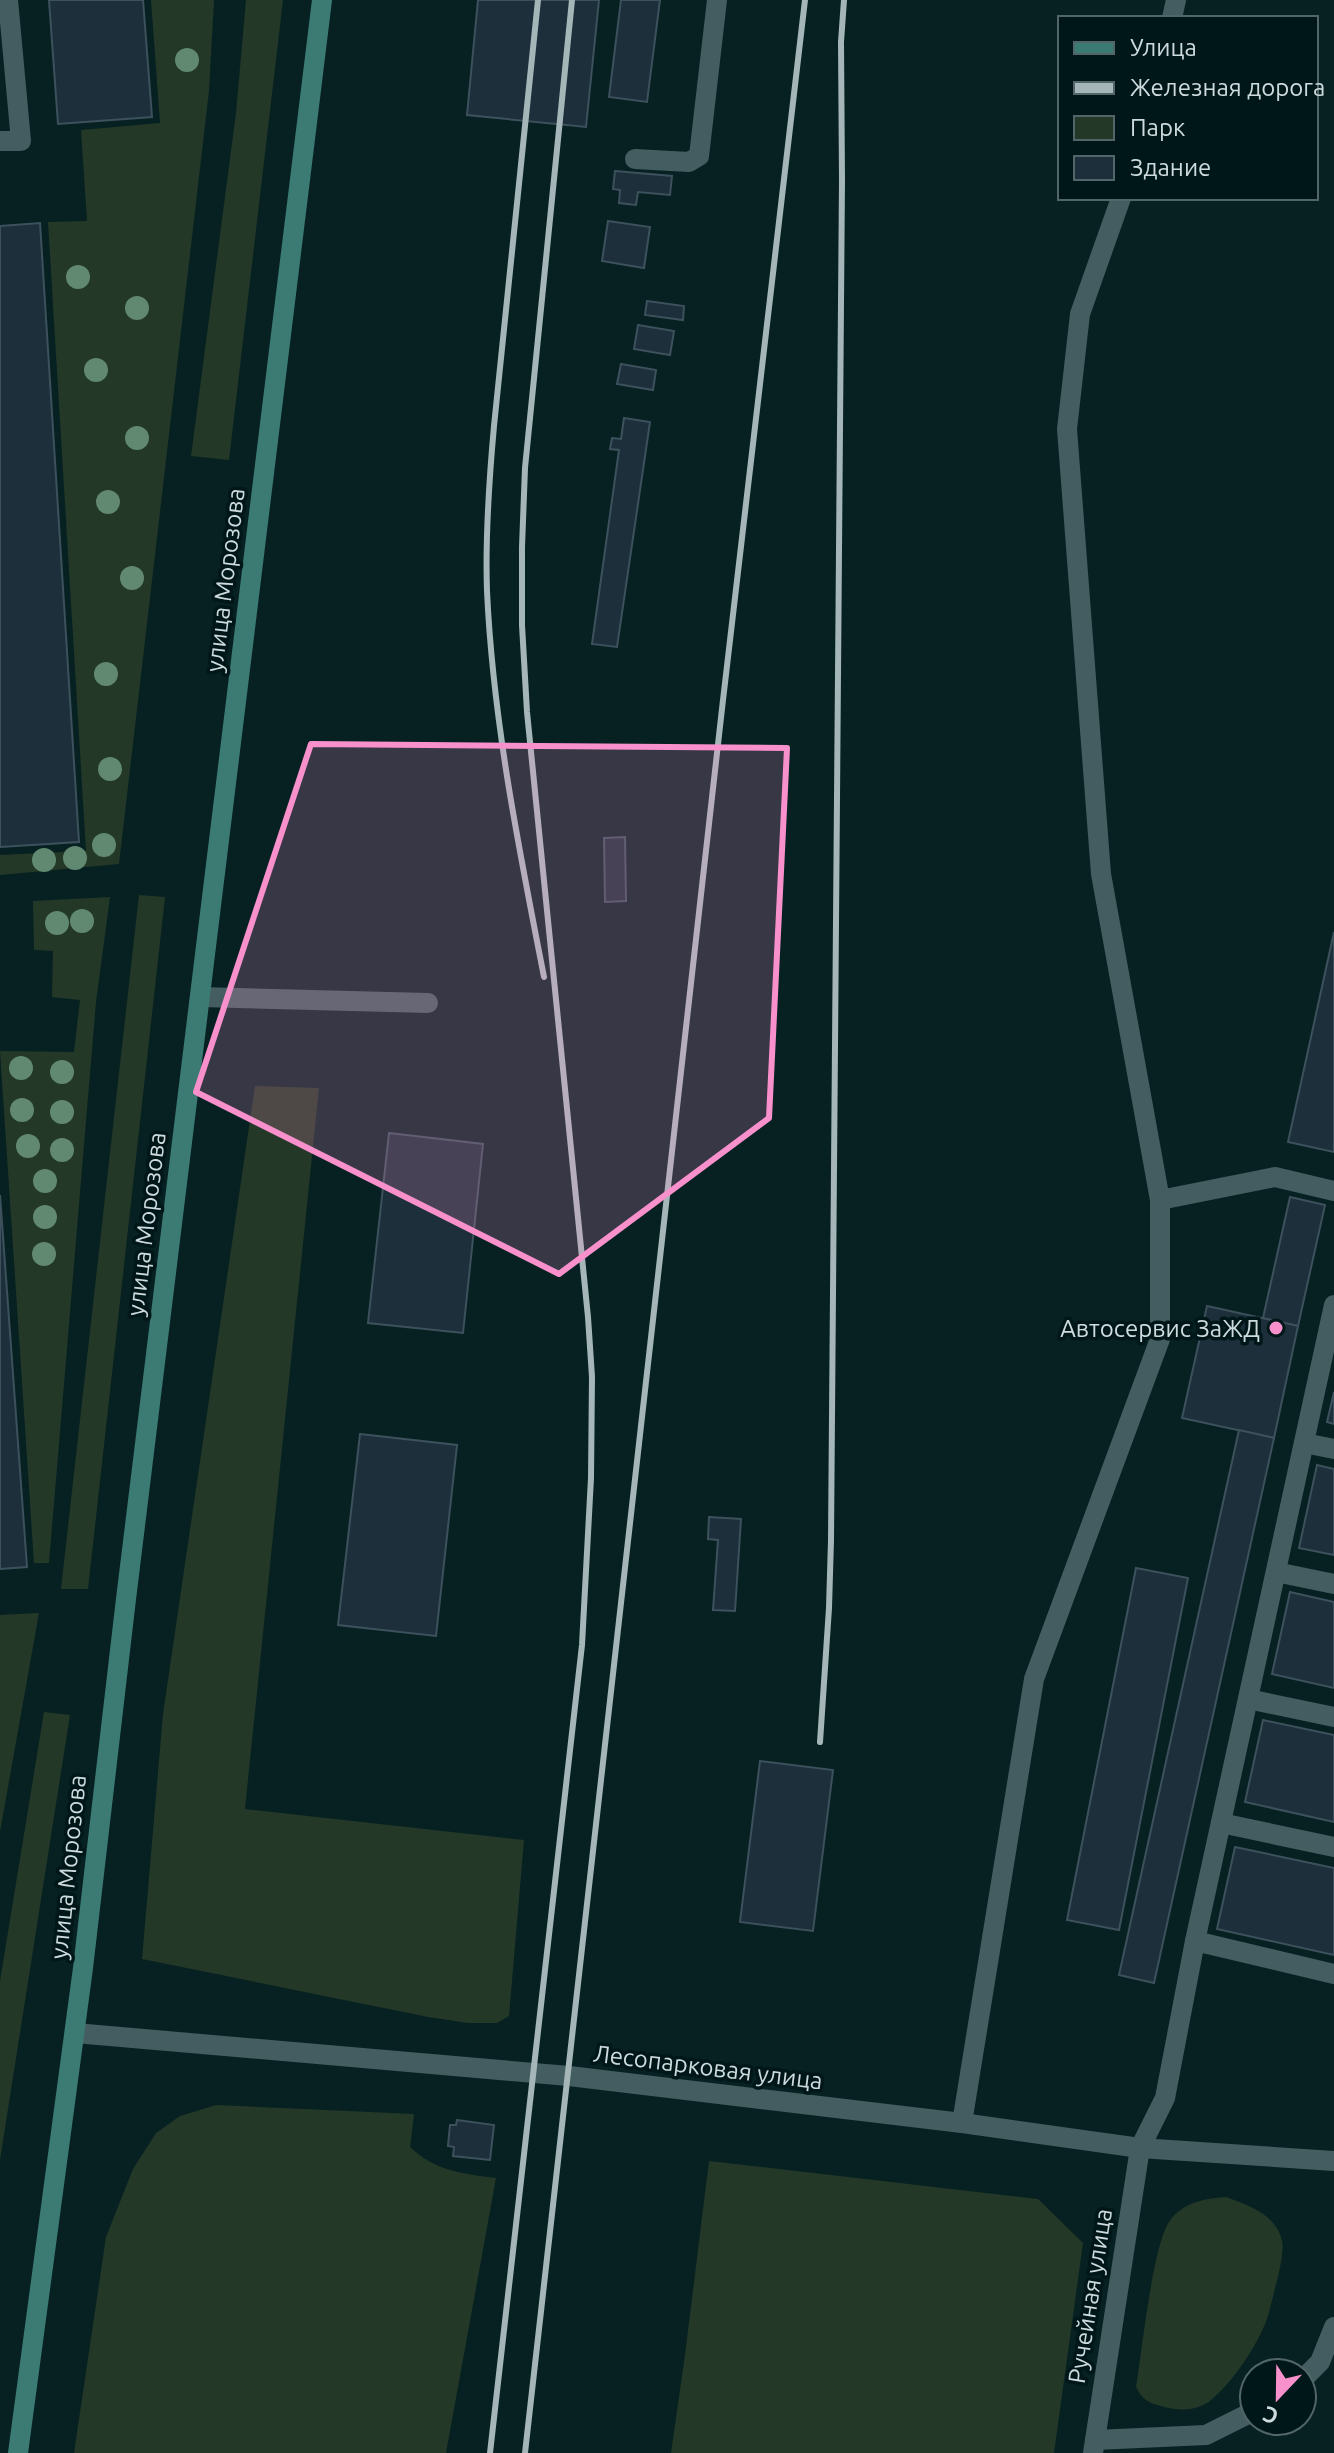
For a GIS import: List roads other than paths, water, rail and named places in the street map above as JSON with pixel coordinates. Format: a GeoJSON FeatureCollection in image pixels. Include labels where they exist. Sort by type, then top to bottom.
{"type":"FeatureCollection","features":[{"type":"Feature","properties":{"kind":"main road","name":"улица Морозова"},"geometry":{"type":"LineString","coordinates":[[18,2453],[75,2033],[322,0]]}},
{"type":"Feature","properties":{"kind":"street"},"geometry":{"type":"LineString","coordinates":[[0,141],[21,141],[8,0]]}},
{"type":"Feature","properties":{"kind":"street"},"geometry":{"type":"LineString","coordinates":[[635,159],[689,162],[699,156],[717,0]]}},
{"type":"Feature","properties":{"kind":"street"},"geometry":{"type":"LineString","coordinates":[[962,2123],[1034,1679],[1160,1339],[1160,1200],[1101,874],[1067,429],[1080,314],[1120,200]]}},
{"type":"Feature","properties":{"kind":"street"},"geometry":{"type":"LineString","coordinates":[[200,997],[428,1003]]}},
{"type":"Feature","properties":{"kind":"street"},"geometry":{"type":"LineString","coordinates":[[1160,1200],[1275,1177],[1334,1191]]}},
{"type":"Feature","properties":{"kind":"street","name":"Ручейная улица"},"geometry":{"type":"LineString","coordinates":[[1094,2447],[1140,2148],[1165,2098],[1195,1941],[1333,1315]]}},
{"type":"Feature","properties":{"kind":"street"},"geometry":{"type":"LineString","coordinates":[[1304,1443],[1334,1449]]}},
{"type":"Feature","properties":{"kind":"street"},"geometry":{"type":"LineString","coordinates":[[1276,1572],[1334,1584]]}},
{"type":"Feature","properties":{"kind":"street"},"geometry":{"type":"LineString","coordinates":[[1248,1699],[1334,1717]]}},
{"type":"Feature","properties":{"kind":"street"},"geometry":{"type":"LineString","coordinates":[[1221,1823],[1334,1847]]}},
{"type":"Feature","properties":{"kind":"street"},"geometry":{"type":"LineString","coordinates":[[1195,1941],[1334,1974]]}},
{"type":"Feature","properties":{"kind":"street","name":"Лесопарковая улица"},"geometry":{"type":"LineString","coordinates":[[75,2033],[557,2075],[962,2123],[1140,2148],[1334,2161]]}},
{"type":"Feature","properties":{"kind":"street"},"geometry":{"type":"LineString","coordinates":[[1318,2364],[1334,2327]]}},
{"type":"Feature","properties":{"kind":"street"},"geometry":{"type":"LineString","coordinates":[[1094,2447],[1206,2435],[1238,2419]]}},
{"type":"Feature","properties":{"kind":"railway"},"geometry":{"type":"LineString","coordinates":[[538,0],[494,426],[488,508],[487,591],[501,737],[544,977]]}},
{"type":"Feature","properties":{"kind":"railway"},"geometry":{"type":"LineString","coordinates":[[490,2453],[582,1645],[591,1478],[592,1377],[588,1317],[527,712],[522,625],[525,468],[572,0]]}},
{"type":"Feature","properties":{"kind":"railway"},"geometry":{"type":"LineString","coordinates":[[525,2453],[805,0]]}},
{"type":"Feature","properties":{"kind":"railway"},"geometry":{"type":"LineString","coordinates":[[820,1742],[831,1540],[841,42],[844,0]]}},
{"type":"Feature","properties":{"kind":"place","name":"Автосервис ЗаЖД"},"geometry":{"type":"Point","coordinates":[1276,1328]}}]}
